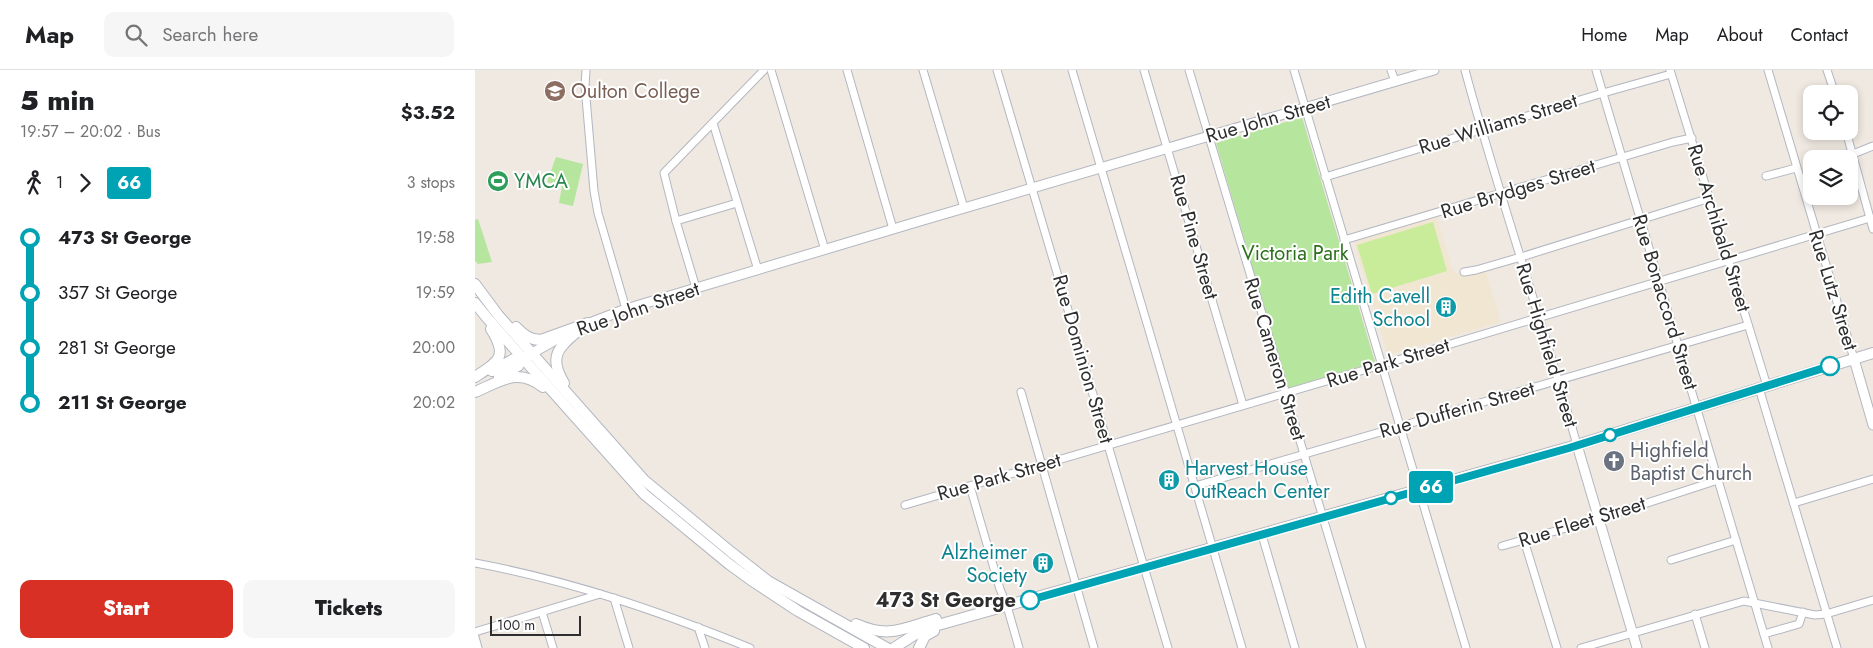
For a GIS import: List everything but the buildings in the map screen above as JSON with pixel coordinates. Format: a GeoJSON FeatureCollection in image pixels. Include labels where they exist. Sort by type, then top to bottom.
{"type":"FeatureCollection","features":[{"type":"Feature","properties":{"kind":"main road"},"geometry":{"type":"LineString","coordinates":[[475,284],[527,356]]}},
{"type":"Feature","properties":{"kind":"main road"},"geometry":{"type":"LineString","coordinates":[[482,293],[525,336],[534,340],[541,340],[588,322]]}},
{"type":"Feature","properties":{"kind":"main road"},"geometry":{"type":"LineString","coordinates":[[475,303],[644,480],[746,564],[789,593],[887,648]]}},
{"type":"Feature","properties":{"kind":"main road"},"geometry":{"type":"LineString","coordinates":[[475,303],[498,340],[500,352],[495,364],[475,378]]}},
{"type":"Feature","properties":{"kind":"main road"},"geometry":{"type":"LineString","coordinates":[[588,322],[560,347],[555,359],[557,373],[572,406],[644,494],[729,564],[767,591],[820,624],[864,648]]}},
{"type":"Feature","properties":{"kind":"main road"},"geometry":{"type":"LineString","coordinates":[[894,648],[919,632],[972,615],[1212,550],[1577,445],[1873,353]]}},
{"type":"Feature","properties":{"kind":"main road"},"geometry":{"type":"LineString","coordinates":[[475,378],[514,359],[527,356]]}},
{"type":"Feature","properties":{"kind":"main road"},"geometry":{"type":"LineString","coordinates":[[475,391],[518,366],[527,356]]}},
{"type":"Feature","properties":{"kind":"main road"},"geometry":{"type":"LineString","coordinates":[[475,391],[515,376],[526,377],[572,406]]}},
{"type":"Feature","properties":{"kind":"main road"},"geometry":{"type":"LineString","coordinates":[[789,593],[865,628],[882,633],[894,632],[944,618],[972,615]]}},
{"type":"Feature","properties":{"kind":"main road"},"geometry":{"type":"LineString","coordinates":[[919,648],[922,640],[928,633],[952,625],[972,615]]}},
{"type":"Feature","properties":{"kind":"main road"},"geometry":{"type":"LineString","coordinates":[[820,624],[847,648]]}},
{"type":"Feature","properties":{"kind":"street"},"geometry":{"type":"LineString","coordinates":[[586,70],[585,86],[594,191],[598,213],[627,309]]}},
{"type":"Feature","properties":{"kind":"street"},"geometry":{"type":"LineString","coordinates":[[696,288],[675,221],[664,174],[764,70]]}},
{"type":"Feature","properties":{"kind":"street"},"geometry":{"type":"LineString","coordinates":[[771,70],[825,250]]}},
{"type":"Feature","properties":{"kind":"street"},"geometry":{"type":"LineString","coordinates":[[847,70],[893,229]]}},
{"type":"Feature","properties":{"kind":"street"},"geometry":{"type":"LineString","coordinates":[[923,70],[964,208]]}},
{"type":"Feature","properties":{"kind":"street","name":"Rue Dominion Street"},"geometry":{"type":"LineString","coordinates":[[997,70],[1168,648]]}},
{"type":"Feature","properties":{"kind":"street"},"geometry":{"type":"LineString","coordinates":[[1072,70],[1178,425],[1212,550],[1242,648]]}},
{"type":"Feature","properties":{"kind":"street","name":"Rue Pine Street"},"geometry":{"type":"LineString","coordinates":[[1143,70],[1168,148],[1243,405]]}},
{"type":"Feature","properties":{"kind":"street","name":"Rue Cameron Street"},"geometry":{"type":"LineString","coordinates":[[1189,70],[1361,648]]}},
{"type":"Feature","properties":{"kind":"street"},"geometry":{"type":"LineString","coordinates":[[1293,70],[1466,648]]}},
{"type":"Feature","properties":{"kind":"street"},"geometry":{"type":"LineString","coordinates":[[1391,70],[1395,81]]}},
{"type":"Feature","properties":{"kind":"street","name":"Rue John Street"},"geometry":{"type":"LineString","coordinates":[[527,356],[588,322],[627,309],[1434,70]]}},
{"type":"Feature","properties":{"kind":"street","name":"Rue Highfield Street"},"geometry":{"type":"LineString","coordinates":[[1465,70],[1480,129],[1540,317],[1637,648]]}},
{"type":"Feature","properties":{"kind":"street","name":"Rue Bonaccord Street"},"geometry":{"type":"LineString","coordinates":[[1596,70],[1768,648]]}},
{"type":"Feature","properties":{"kind":"street","name":"Rue Lutz Street"},"geometry":{"type":"LineString","coordinates":[[1768,70],[1873,425]]}},
{"type":"Feature","properties":{"kind":"street"},"geometry":{"type":"LineString","coordinates":[[1827,70],[1832,85]]}},
{"type":"Feature","properties":{"kind":"street","name":"Rue Williams Street"},"geometry":{"type":"LineString","coordinates":[[1325,176],[1671,72]]}},
{"type":"Feature","properties":{"kind":"street","name":"Rue Archibald Street"},"geometry":{"type":"LineString","coordinates":[[1671,72],[1748,325],[1794,503],[1837,648]]}},
{"type":"Feature","properties":{"kind":"street"},"geometry":{"type":"LineString","coordinates":[[713,123],[758,270]]}},
{"type":"Feature","properties":{"kind":"street","name":"Rue Brydges Street"},"geometry":{"type":"LineString","coordinates":[[1344,240],[1692,138]]}},
{"type":"Feature","properties":{"kind":"street"},"geometry":{"type":"LineString","coordinates":[[1858,152],[1873,146]]}},
{"type":"Feature","properties":{"kind":"street"},"geometry":{"type":"LineString","coordinates":[[1766,176],[1796,168]]}},
{"type":"Feature","properties":{"kind":"street"},"geometry":{"type":"LineString","coordinates":[[1858,174],[1873,229]]}},
{"type":"Feature","properties":{"kind":"street"},"geometry":{"type":"LineString","coordinates":[[1464,272],[1521,257],[1710,198]]}},
{"type":"Feature","properties":{"kind":"street"},"geometry":{"type":"LineString","coordinates":[[675,221],[737,203]]}},
{"type":"Feature","properties":{"kind":"street","name":"Rue Park Street"},"geometry":{"type":"LineString","coordinates":[[905,505],[1381,365],[1869,218]]}},
{"type":"Feature","properties":{"kind":"street","name":"Rue Dufferin Street"},"geometry":{"type":"LineString","coordinates":[[1195,486],[1400,428],[1748,325]]}},
{"type":"Feature","properties":{"kind":"street"},"geometry":{"type":"LineString","coordinates":[[1021,392],[1094,648]]}},
{"type":"Feature","properties":{"kind":"street"},"geometry":{"type":"LineString","coordinates":[[1794,503],[1873,479]]}},
{"type":"Feature","properties":{"kind":"street","name":"Rue Fleet Street"},"geometry":{"type":"LineString","coordinates":[[1502,546],[1598,519],[1718,480]]}},
{"type":"Feature","properties":{"kind":"street"},"geometry":{"type":"LineString","coordinates":[[970,486],[1019,648]]}},
{"type":"Feature","properties":{"kind":"street"},"geometry":{"type":"LineString","coordinates":[[1261,535],[1295,648]]}},
{"type":"Feature","properties":{"kind":"street"},"geometry":{"type":"LineString","coordinates":[[1524,540],[1557,648]]}},
{"type":"Feature","properties":{"kind":"street"},"geometry":{"type":"LineString","coordinates":[[1671,560],[1736,540]]}},
{"type":"Feature","properties":{"kind":"street"},"geometry":{"type":"LineString","coordinates":[[475,563],[528,573],[614,598],[698,627],[750,648]]}},
{"type":"Feature","properties":{"kind":"street"},"geometry":{"type":"LineString","coordinates":[[475,632],[601,594]]}},
{"type":"Feature","properties":{"kind":"street"},"geometry":{"type":"LineString","coordinates":[[614,598],[629,648]]}},
{"type":"Feature","properties":{"kind":"street"},"geometry":{"type":"LineString","coordinates":[[1581,648],[1744,601],[1815,615],[1826,614],[1873,600]]}},
{"type":"Feature","properties":{"kind":"street"},"geometry":{"type":"LineString","coordinates":[[542,612],[553,648]]}},
{"type":"Feature","properties":{"kind":"street"},"geometry":{"type":"LineString","coordinates":[[1764,634],[1799,624],[1803,612]]}},
{"type":"Feature","properties":{"kind":"street"},"geometry":{"type":"LineString","coordinates":[[1695,614],[1705,648]]}},
{"type":"Feature","properties":{"kind":"street"},"geometry":{"type":"LineString","coordinates":[[698,627],[705,648]]}},
{"type":"Feature","properties":{"kind":"street"},"geometry":{"type":"LineString","coordinates":[[475,637],[479,648]]}},
{"type":"Feature","properties":{"kind":"shaded area"},"geometry":{"type":"Polygon","coordinates":[[[1437,217],[1452,269],[1458,274],[1467,275],[1485,270],[1501,322],[1388,355],[1354,242],[1437,217]]]}},
{"type":"Feature","properties":{"kind":"green space","name":"Victoria Park"},"geometry":{"type":"Polygon","coordinates":[[[1302,117],[1375,362],[1288,388],[1216,143],[1302,117]]]}},
{"type":"Feature","properties":{"kind":"green space"},"geometry":{"type":"Polygon","coordinates":[[[556,157],[583,164],[573,206],[559,203],[562,186],[547,182],[556,157]]]}},
{"type":"Feature","properties":{"kind":"green space"},"geometry":{"type":"Polygon","coordinates":[[[478,219],[492,262],[478,264],[475,261],[475,220],[478,219]]]}},
{"type":"Feature","properties":{"kind":"green space"},"geometry":{"type":"Polygon","coordinates":[[[1433,222],[1447,271],[1372,294],[1357,245],[1433,222]]]}},
{"type":"Feature","properties":{"kind":"bus line","name":"66"},"geometry":{"type":"LineString","coordinates":[[1030,600],[1569,448],[1830,366]]}},
{"type":"Feature","properties":{"kind":"place","name":"Oulton College"},"geometry":{"type":"Point","coordinates":[555,91]}},
{"type":"Feature","properties":{"kind":"place","name":"YMCA"},"geometry":{"type":"Point","coordinates":[498,181]}},
{"type":"Feature","properties":{"kind":"place","name":"Edith Cavell School"},"geometry":{"type":"Point","coordinates":[1446,307]}},
{"type":"Feature","properties":{"kind":"place","name":"Highfield Baptist Church"},"geometry":{"type":"Point","coordinates":[1614,461]}},
{"type":"Feature","properties":{"kind":"place","name":"Harvest House OutReach Center"},"geometry":{"type":"Point","coordinates":[1169,480]}},
{"type":"Feature","properties":{"kind":"place","name":"Alzheimer Society"},"geometry":{"type":"Point","coordinates":[1043,563]}},
{"type":"Feature","properties":{"kind":"place","name":"473 St George"},"geometry":{"type":"Point","coordinates":[1030,600]}}]}
